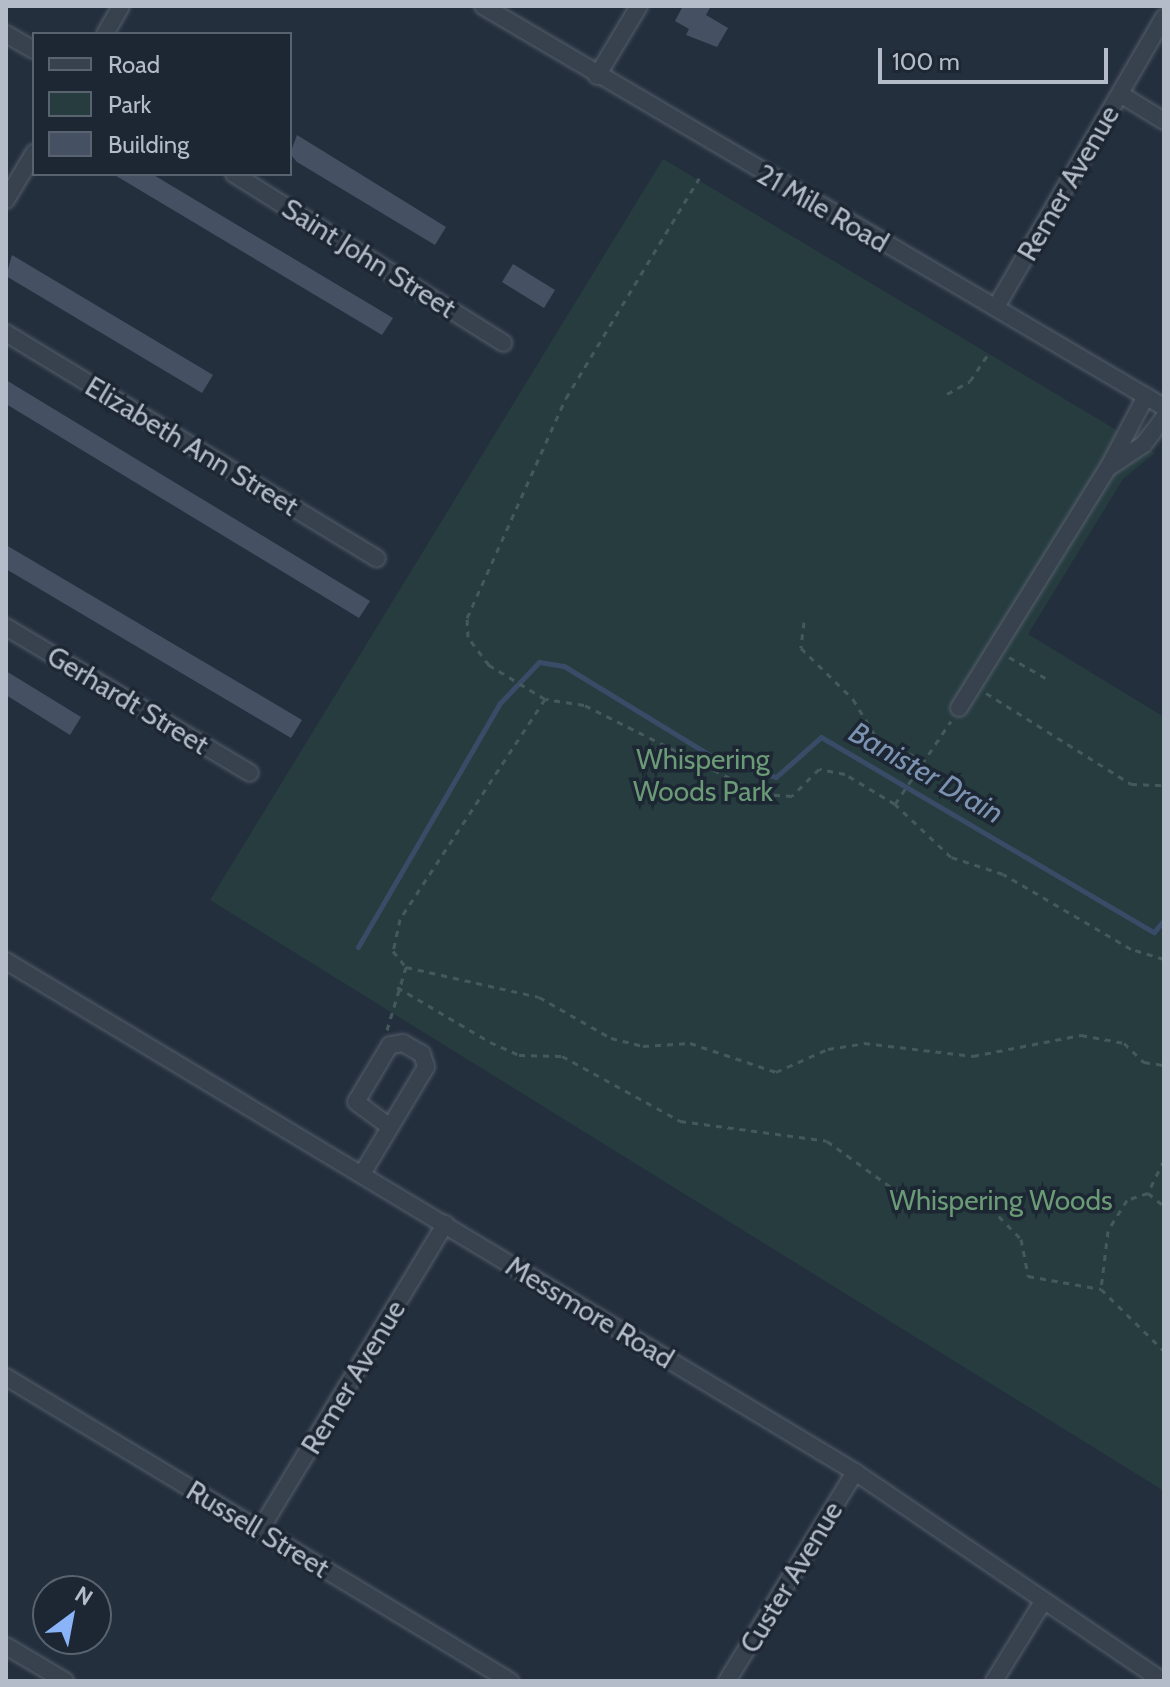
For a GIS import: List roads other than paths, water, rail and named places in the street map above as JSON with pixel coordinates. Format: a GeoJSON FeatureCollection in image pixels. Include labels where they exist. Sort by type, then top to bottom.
{"type":"FeatureCollection","features":[{"type":"Feature","properties":{"kind":"street"},"geometry":{"type":"LineString","coordinates":[[106,32],[121,6]]}},
{"type":"Feature","properties":{"kind":"street","name":"21 Mile Road"},"geometry":{"type":"LineString","coordinates":[[483,6],[597,76],[1164,407]]}},
{"type":"Feature","properties":{"kind":"street"},"geometry":{"type":"LineString","coordinates":[[597,76],[639,6]]}},
{"type":"Feature","properties":{"kind":"street","name":"Remer Avenue"},"geometry":{"type":"LineString","coordinates":[[996,307],[1164,17]]}},
{"type":"Feature","properties":{"kind":"street"},"geometry":{"type":"LineString","coordinates":[[6,34],[32,49]]}},
{"type":"Feature","properties":{"kind":"street"},"geometry":{"type":"LineString","coordinates":[[1120,94],[1164,121]]}},
{"type":"Feature","properties":{"kind":"street"},"geometry":{"type":"LineString","coordinates":[[6,200],[32,156]]}},
{"type":"Feature","properties":{"kind":"street","name":"Saint John Street"},"geometry":{"type":"LineString","coordinates":[[237,176],[503,343]]}},
{"type":"Feature","properties":{"kind":"street","name":"Elizabeth Ann Street"},"geometry":{"type":"LineString","coordinates":[[6,333],[377,559]]}},
{"type":"Feature","properties":{"kind":"street"},"geometry":{"type":"LineString","coordinates":[[959,708],[1108,468],[1146,396]]}},
{"type":"Feature","properties":{"kind":"street"},"geometry":{"type":"LineString","coordinates":[[1108,468],[1144,444],[1164,417]]}},
{"type":"Feature","properties":{"kind":"street","name":"Gerhardt Street"},"geometry":{"type":"LineString","coordinates":[[6,627],[250,773]]}},
{"type":"Feature","properties":{"kind":"street","name":"Messmore Road"},"geometry":{"type":"LineString","coordinates":[[6,961],[855,1472],[1041,1605],[1163,1681]]}},
{"type":"Feature","properties":{"kind":"street"},"geometry":{"type":"LineString","coordinates":[[362,1174],[390,1127],[426,1060],[403,1043],[390,1045],[356,1102],[390,1127]]}},
{"type":"Feature","properties":{"kind":"street","name":"Remer Avenue"},"geometry":{"type":"LineString","coordinates":[[260,1530],[445,1224]]}},
{"type":"Feature","properties":{"kind":"street","name":"Russell Street"},"geometry":{"type":"LineString","coordinates":[[6,1377],[510,1681]]}},
{"type":"Feature","properties":{"kind":"street","name":"Custer Avenue"},"geometry":{"type":"LineString","coordinates":[[727,1681],[855,1472]]}},
{"type":"Feature","properties":{"kind":"street"},"geometry":{"type":"LineString","coordinates":[[994,1681],[1041,1605]]}},
{"type":"Feature","properties":{"kind":"street"},"geometry":{"type":"LineString","coordinates":[[6,1646],[65,1681]]}},
{"type":"Feature","properties":{"kind":"waterway","name":"Banister Drain"},"geometry":{"type":"LineString","coordinates":[[358,947],[500,703],[539,662],[564,666],[718,760],[776,777],[821,737],[1154,932],[1164,920]]}},
{"type":"Feature","properties":{"kind":"park label","name":"Whispering Woods Park"},"geometry":{"type":"Point","coordinates":[703,775]}},
{"type":"Feature","properties":{"kind":"park label","name":"Whispering Woods"},"geometry":{"type":"Point","coordinates":[1001,1200]}}]}
